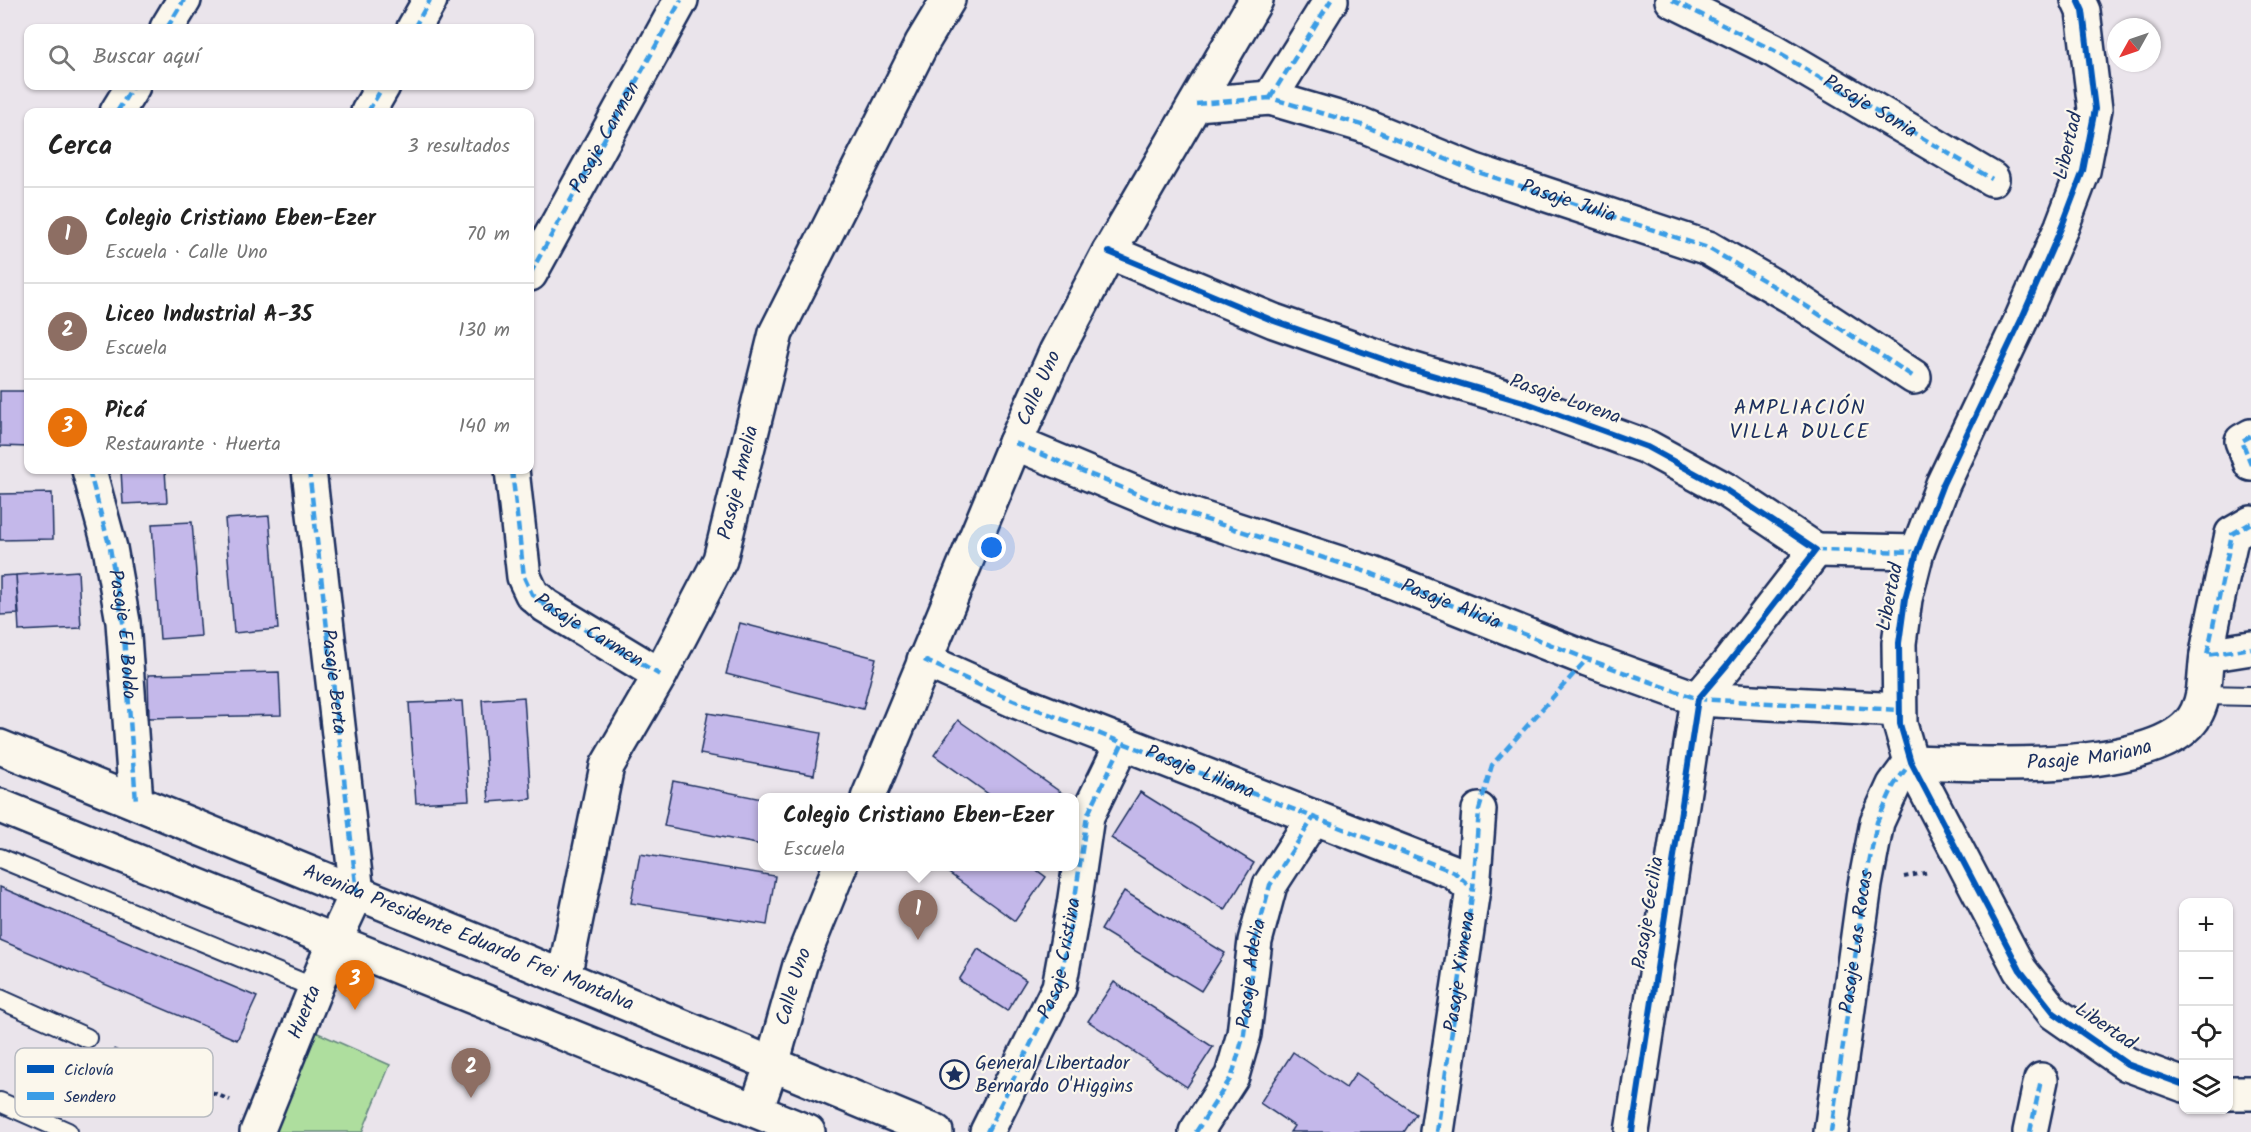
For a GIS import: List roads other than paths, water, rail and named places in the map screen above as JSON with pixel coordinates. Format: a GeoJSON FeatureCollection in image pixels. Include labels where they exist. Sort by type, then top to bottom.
{"type":"FeatureCollection","features":[{"type":"Feature","properties":{"kind":"street"},"geometry":{"type":"LineString","coordinates":[[169,24],[184,0]]}},
{"type":"Feature","properties":{"kind":"street"},"geometry":{"type":"LineString","coordinates":[[416,24],[430,0]]}},
{"type":"Feature","properties":{"kind":"street","name":"Pasaje Carmen"},"geometry":{"type":"LineString","coordinates":[[534,267],[681,0]]}},
{"type":"Feature","properties":{"kind":"street","name":"Pasaje Amelia"},"geometry":{"type":"LineString","coordinates":[[564,977],[607,766],[660,675],[720,560],[776,333],[922,43],[948,0]]}},
{"type":"Feature","properties":{"kind":"street","name":"Calle Uno"},"geometry":{"type":"LineString","coordinates":[[870,793],[1015,443],[1056,351],[1109,252],[1256,0]]}},
{"type":"Feature","properties":{"kind":"street"},"geometry":{"type":"LineString","coordinates":[[1270,98],[1331,0]]}},
{"type":"Feature","properties":{"kind":"street","name":"Pasaje Sonia"},"geometry":{"type":"LineString","coordinates":[[1672,0],[1773,50],[1992,179]]}},
{"type":"Feature","properties":{"kind":"street","name":"Libertad"},"geometry":{"type":"LineString","coordinates":[[2090,4],[2095,109],[2083,171],[2058,237],[1943,484],[1917,552],[1905,598],[1899,643],[1900,724],[1911,762],[2020,970],[2054,1012],[2127,1064],[2179,1083]]}},
{"type":"Feature","properties":{"kind":"street"},"geometry":{"type":"LineString","coordinates":[[119,108],[131,90]]}},
{"type":"Feature","properties":{"kind":"street"},"geometry":{"type":"LineString","coordinates":[[370,108],[380,90]]}},
{"type":"Feature","properties":{"kind":"street","name":"Pasaje Julia"},"geometry":{"type":"LineString","coordinates":[[1196,104],[1270,98],[1362,125],[1475,171],[1708,248],[1794,298],[1914,378]]}},
{"type":"Feature","properties":{"kind":"street","name":"Pasaje Lorena"},"geometry":{"type":"LineString","coordinates":[[1109,252],[1274,321],[1411,369],[1527,403],[1647,447],[1726,490],[1816,550]]}},
{"type":"Feature","properties":{"kind":"street"},"geometry":{"type":"LineString","coordinates":[[2251,436],[2242,441],[2251,464]]}},
{"type":"Feature","properties":{"kind":"street","name":"Pasaje Alicia"},"geometry":{"type":"LineString","coordinates":[[1015,443],[1173,509],[1373,574],[1587,659],[1698,699],[1899,710]]}},
{"type":"Feature","properties":{"kind":"street","name":"Pasaje El Boldo"},"geometry":{"type":"LineString","coordinates":[[90,474],[110,548],[123,622],[136,802]]}},
{"type":"Feature","properties":{"kind":"street","name":"Pasaje Berta"},"geometry":{"type":"LineString","coordinates":[[309,474],[357,893]]}},
{"type":"Feature","properties":{"kind":"street","name":"Pasaje Carmen"},"geometry":{"type":"LineString","coordinates":[[512,474],[524,577],[532,594],[546,606],[660,675]]}},
{"type":"Feature","properties":{"kind":"street","name":"Pasaje Mariana"},"geometry":{"type":"LineString","coordinates":[[1911,762],[2037,764],[2122,755],[2150,747],[2180,731],[2196,715],[2204,695],[2207,655],[2232,534],[2251,523]]}},
{"type":"Feature","properties":{"kind":"street"},"geometry":{"type":"LineString","coordinates":[[1698,699],[1816,550],[1917,552]]}},
{"type":"Feature","properties":{"kind":"street"},"geometry":{"type":"LineString","coordinates":[[2207,655],[2251,648]]}},
{"type":"Feature","properties":{"kind":"street","name":"Pasaje Liliana"},"geometry":{"type":"LineString","coordinates":[[924,660],[1013,700],[1454,872],[1473,889]]}},
{"type":"Feature","properties":{"kind":"street","name":"Pasaje Cecilia"},"geometry":{"type":"LineString","coordinates":[[1632,1132],[1698,699]]}},
{"type":"Feature","properties":{"kind":"street","name":"Pasaje Cristina"},"geometry":{"type":"LineString","coordinates":[[1079,865],[1087,816],[1123,742]]}},
{"type":"Feature","properties":{"kind":"street","name":"Avenida Presidente Eduardo Frei Montalva"},"geometry":{"type":"LineString","coordinates":[[0,747],[564,977],[936,1132]]}},
{"type":"Feature","properties":{"kind":"street","name":"Pasaje Las Rocas"},"geometry":{"type":"LineString","coordinates":[[1831,1132],[1865,885],[1877,822],[1894,785],[1911,762]]}},
{"type":"Feature","properties":{"kind":"street"},"geometry":{"type":"LineString","coordinates":[[0,806],[807,1132]]}},
{"type":"Feature","properties":{"kind":"street","name":"Pasaje Ximena"},"geometry":{"type":"LineString","coordinates":[[1437,1132],[1473,889],[1479,810]]}},
{"type":"Feature","properties":{"kind":"street","name":"Pasaje Adelia"},"geometry":{"type":"LineString","coordinates":[[1196,1132],[1232,1076],[1244,1034],[1255,941],[1270,885],[1314,817]]}},
{"type":"Feature","properties":{"kind":"street","name":"Calle Uno"},"geometry":{"type":"LineString","coordinates":[[756,1110],[772,1064],[800,965],[838,871]]}},
{"type":"Feature","properties":{"kind":"street","name":"Pasaje Cristina"},"geometry":{"type":"LineString","coordinates":[[987,1132],[1059,987],[1078,871]]}},
{"type":"Feature","properties":{"kind":"street","name":"Huerta"},"geometry":{"type":"LineString","coordinates":[[260,1123],[334,942],[357,893]]}},
{"type":"Feature","properties":{"kind":"street"},"geometry":{"type":"LineString","coordinates":[[2030,1132],[2041,1080]]}},
{"type":"Feature","properties":{"kind":"street"},"geometry":{"type":"LineString","coordinates":[[2233,1093],[2251,1093]]}},
{"type":"Feature","properties":{"kind":"lane"},"geometry":{"type":"LineString","coordinates":[[2204,695],[2251,696]]}},
{"type":"Feature","properties":{"kind":"lane"},"geometry":{"type":"LineString","coordinates":[[0,858],[315,988]]}},
{"type":"Feature","properties":{"kind":"lane"},"geometry":{"type":"LineString","coordinates":[[0,999],[87,1038]]}},
{"type":"Feature","properties":{"kind":"lane"},"geometry":{"type":"LineString","coordinates":[[0,1102],[15,1109]]}},
{"type":"Feature","properties":{"kind":"lane"},"geometry":{"type":"LineString","coordinates":[[34,1117],[68,1132]]}},
{"type":"Feature","properties":{"kind":"place","name":"Colegio Cristiano Eben-Ezer"},"geometry":{"type":"Point","coordinates":[918,940]}},
{"type":"Feature","properties":{"kind":"place","name":"Picá"},"geometry":{"type":"Point","coordinates":[355,1010]}},
{"type":"Feature","properties":{"kind":"place","name":"General Libertador Bernardo O'Higgins"},"geometry":{"type":"Point","coordinates":[954,1075]}},
{"type":"Feature","properties":{"kind":"place","name":"Liceo Industrial A-35"},"geometry":{"type":"Point","coordinates":[471,1098]}},
{"type":"Feature","properties":{"kind":"district","name":"AMPLIACIÓN VILLA DULCE"},"geometry":{"type":"Point","coordinates":[1800,420]}}]}
